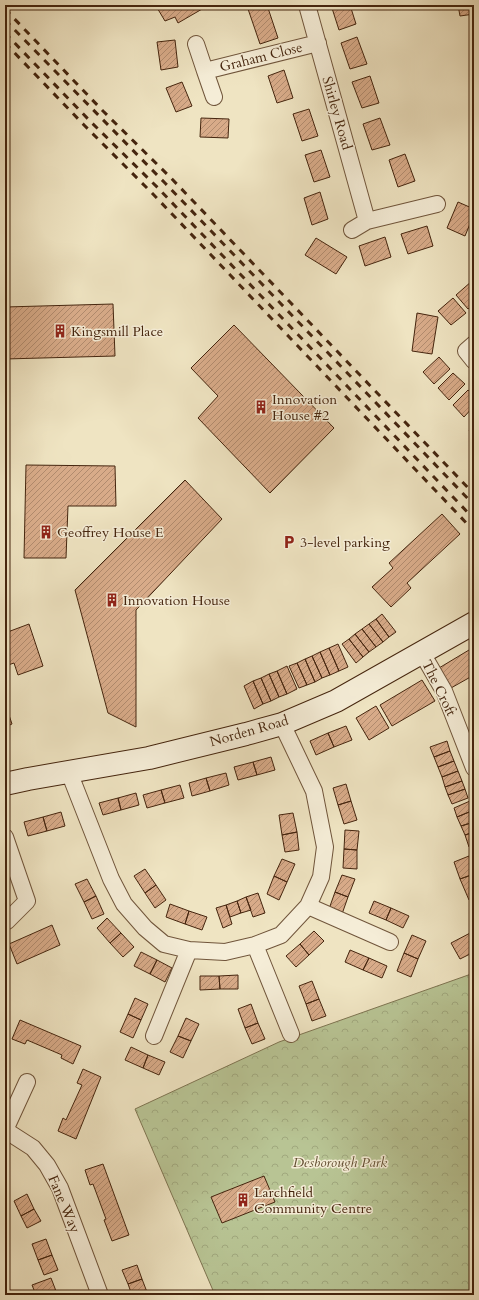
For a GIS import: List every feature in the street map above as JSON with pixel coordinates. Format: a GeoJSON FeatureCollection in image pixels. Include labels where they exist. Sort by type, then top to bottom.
{"type":"FeatureCollection","features":[{"type":"Feature","properties":{"kind":"street","name":"Shirley Road"},"geometry":{"type":"LineString","coordinates":[[307,5],[367,221]]}},
{"type":"Feature","properties":{"kind":"street","name":"Graham Close"},"geometry":{"type":"LineString","coordinates":[[205,70],[318,43]]}},
{"type":"Feature","properties":{"kind":"street","name":"Graham Close"},"geometry":{"type":"LineString","coordinates":[[196,44],[214,97]]}},
{"type":"Feature","properties":{"kind":"street"},"geometry":{"type":"LineString","coordinates":[[352,230],[367,221],[438,204]]}},
{"type":"Feature","properties":{"kind":"street"},"geometry":{"type":"LineString","coordinates":[[474,344],[466,351],[474,360]]}},
{"type":"Feature","properties":{"kind":"street","name":"Norden Road"},"geometry":{"type":"LineString","coordinates":[[5,784],[149,758],[282,724],[336,701],[474,623]]}},
{"type":"Feature","properties":{"kind":"street","name":"The Croft"},"geometry":{"type":"LineString","coordinates":[[422,653],[444,691],[474,768]]}},
{"type":"Feature","properties":{"kind":"street"},"geometry":{"type":"LineString","coordinates":[[69,772],[111,879],[124,904],[145,928],[164,944],[189,950],[226,952],[256,945],[281,935],[308,906],[321,877],[325,847],[314,791],[282,724]]}},
{"type":"Feature","properties":{"kind":"street"},"geometry":{"type":"LineString","coordinates":[[5,837],[27,901],[5,922]]}},
{"type":"Feature","properties":{"kind":"street"},"geometry":{"type":"LineString","coordinates":[[308,906],[390,942]]}},
{"type":"Feature","properties":{"kind":"street"},"geometry":{"type":"LineString","coordinates":[[256,945],[291,1034]]}},
{"type":"Feature","properties":{"kind":"street"},"geometry":{"type":"LineString","coordinates":[[154,1036],[189,950]]}},
{"type":"Feature","properties":{"kind":"street"},"geometry":{"type":"LineString","coordinates":[[5,1130],[26,1082]]}},
{"type":"Feature","properties":{"kind":"street","name":"Fane Way"},"geometry":{"type":"LineString","coordinates":[[5,1130],[33,1148],[47,1165],[60,1188],[100,1295]]}},
{"type":"Feature","properties":{"kind":"green space","name":"Desborough Park"},"geometry":{"type":"Polygon","coordinates":[[[474,973],[474,1295],[215,1295],[135,1109],[279,1042],[474,973]]]}},
{"type":"Feature","properties":{"kind":"building"},"geometry":{"type":"Polygon","coordinates":[[[209,5],[178,23],[175,17],[165,21],[156,6],[209,5]]]}},
{"type":"Feature","properties":{"kind":"building"},"geometry":{"type":"Polygon","coordinates":[[[267,5],[278,38],[260,44],[247,6],[267,5]]]}},
{"type":"Feature","properties":{"kind":"building"},"geometry":{"type":"Polygon","coordinates":[[[331,5],[350,5],[356,24],[339,30],[331,5]]]}},
{"type":"Feature","properties":{"kind":"building"},"geometry":{"type":"Polygon","coordinates":[[[458,5],[473,5],[474,14],[460,16],[458,5]]]}},
{"type":"Feature","properties":{"kind":"building"},"geometry":{"type":"Polygon","coordinates":[[[357,37],[367,64],[350,69],[341,43],[357,37]]]}},
{"type":"Feature","properties":{"kind":"building"},"geometry":{"type":"Polygon","coordinates":[[[175,40],[178,67],[161,70],[157,42],[175,40]]]}},
{"type":"Feature","properties":{"kind":"building"},"geometry":{"type":"Polygon","coordinates":[[[284,70],[293,98],[277,103],[268,76],[284,70]]]}},
{"type":"Feature","properties":{"kind":"building"},"geometry":{"type":"Polygon","coordinates":[[[370,76],[379,103],[362,108],[352,82],[370,76]]]}},
{"type":"Feature","properties":{"kind":"building"},"geometry":{"type":"Polygon","coordinates":[[[182,82],[192,106],[176,112],[166,88],[182,82]]]}},
{"type":"Feature","properties":{"kind":"building"},"geometry":{"type":"Polygon","coordinates":[[[309,109],[318,136],[302,141],[293,114],[309,109]]]}},
{"type":"Feature","properties":{"kind":"building"},"geometry":{"type":"Polygon","coordinates":[[[201,118],[229,119],[228,138],[200,137],[201,118]]]}},
{"type":"Feature","properties":{"kind":"building"},"geometry":{"type":"Polygon","coordinates":[[[380,118],[390,145],[372,150],[363,124],[380,118]]]}},
{"type":"Feature","properties":{"kind":"building"},"geometry":{"type":"Polygon","coordinates":[[[321,150],[330,177],[314,182],[305,155],[321,150]]]}},
{"type":"Feature","properties":{"kind":"building"},"geometry":{"type":"Polygon","coordinates":[[[405,154],[415,181],[398,187],[389,160],[405,154]]]}},
{"type":"Feature","properties":{"kind":"building"},"geometry":{"type":"Polygon","coordinates":[[[320,192],[328,219],[312,225],[304,198],[320,192]]]}},
{"type":"Feature","properties":{"kind":"building"},"geometry":{"type":"Polygon","coordinates":[[[458,202],[474,209],[474,214],[465,236],[447,228],[458,202]]]}},
{"type":"Feature","properties":{"kind":"building"},"geometry":{"type":"Polygon","coordinates":[[[427,226],[433,246],[408,254],[401,234],[427,226]]]}},
{"type":"Feature","properties":{"kind":"building"},"geometry":{"type":"Polygon","coordinates":[[[385,237],[391,257],[365,266],[359,246],[385,237]]]}},
{"type":"Feature","properties":{"kind":"building"},"geometry":{"type":"Polygon","coordinates":[[[316,238],[347,257],[336,274],[305,255],[316,238]]]}},
{"type":"Feature","properties":{"kind":"building"},"geometry":{"type":"Polygon","coordinates":[[[472,281],[474,284],[474,304],[468,309],[456,295],[472,281]]]}},
{"type":"Feature","properties":{"kind":"building"},"geometry":{"type":"Polygon","coordinates":[[[453,298],[466,313],[451,325],[438,311],[453,298]]]}},
{"type":"Feature","properties":{"kind":"building","name":"Kingsmill Place"},"geometry":{"type":"Polygon","coordinates":[[[113,304],[115,356],[5,359],[5,307],[113,304]]]}},
{"type":"Feature","properties":{"kind":"building"},"geometry":{"type":"Polygon","coordinates":[[[417,313],[438,317],[432,354],[412,351],[417,313]]]}},
{"type":"Feature","properties":{"kind":"building","name":"Innovation House #2"},"geometry":{"type":"Polygon","coordinates":[[[234,325],[334,428],[270,493],[198,418],[218,396],[191,368],[234,325]]]}},
{"type":"Feature","properties":{"kind":"building"},"geometry":{"type":"Polygon","coordinates":[[[439,357],[450,369],[434,384],[423,372],[439,357]]]}},
{"type":"Feature","properties":{"kind":"building"},"geometry":{"type":"Polygon","coordinates":[[[453,373],[465,384],[449,400],[438,388],[453,373]]]}},
{"type":"Feature","properties":{"kind":"building"},"geometry":{"type":"Polygon","coordinates":[[[468,390],[474,395],[474,406],[464,417],[453,405],[468,390]]]}},
{"type":"Feature","properties":{"kind":"building"},"geometry":{"type":"Polygon","coordinates":[[[474,424],[474,434],[469,431],[474,424]]]}},
{"type":"Feature","properties":{"kind":"building","name":"Geoffrey House E"},"geometry":{"type":"Polygon","coordinates":[[[26,465],[115,466],[116,506],[68,506],[66,558],[24,558],[26,465]]]}},
{"type":"Feature","properties":{"kind":"building","name":"Innovation House"},"geometry":{"type":"Polygon","coordinates":[[[185,480],[222,519],[136,610],[136,727],[108,713],[75,590],[185,480]]]}},
{"type":"Feature","properties":{"kind":"building"},"geometry":{"type":"Polygon","coordinates":[[[442,514],[460,534],[407,583],[411,588],[391,607],[372,587],[393,568],[389,563],[442,514]]]}},
{"type":"Feature","properties":{"kind":"building"},"geometry":{"type":"Polygon","coordinates":[[[382,614],[396,632],[389,637],[376,619],[382,614]]]}},
{"type":"Feature","properties":{"kind":"building"},"geometry":{"type":"Polygon","coordinates":[[[376,619],[389,637],[383,642],[369,624],[376,619]]]}},
{"type":"Feature","properties":{"kind":"building"},"geometry":{"type":"Polygon","coordinates":[[[29,624],[43,666],[18,675],[14,663],[5,666],[5,633],[29,624]]]}},
{"type":"Feature","properties":{"kind":"building"},"geometry":{"type":"Polygon","coordinates":[[[369,624],[383,642],[376,647],[362,629],[369,624]]]}},
{"type":"Feature","properties":{"kind":"building"},"geometry":{"type":"Polygon","coordinates":[[[362,629],[376,647],[369,652],[355,634],[362,629]]]}},
{"type":"Feature","properties":{"kind":"building"},"geometry":{"type":"Polygon","coordinates":[[[355,634],[369,652],[363,657],[349,639],[355,634]]]}},
{"type":"Feature","properties":{"kind":"building"},"geometry":{"type":"Polygon","coordinates":[[[349,639],[363,657],[356,663],[342,644],[349,639]]]}},
{"type":"Feature","properties":{"kind":"building"},"geometry":{"type":"Polygon","coordinates":[[[338,644],[348,667],[339,671],[329,648],[338,644]]]}},
{"type":"Feature","properties":{"kind":"building"},"geometry":{"type":"Polygon","coordinates":[[[474,647],[474,675],[451,688],[439,668],[474,647]]]}},
{"type":"Feature","properties":{"kind":"building"},"geometry":{"type":"Polygon","coordinates":[[[329,648],[339,671],[330,675],[320,652],[329,648]]]}},
{"type":"Feature","properties":{"kind":"building"},"geometry":{"type":"Polygon","coordinates":[[[320,652],[330,675],[322,678],[312,656],[320,652]]]}},
{"type":"Feature","properties":{"kind":"building"},"geometry":{"type":"Polygon","coordinates":[[[312,656],[322,678],[315,682],[305,659],[312,656]]]}},
{"type":"Feature","properties":{"kind":"building"},"geometry":{"type":"Polygon","coordinates":[[[305,659],[315,682],[307,685],[297,663],[305,659]]]}},
{"type":"Feature","properties":{"kind":"building"},"geometry":{"type":"Polygon","coordinates":[[[297,663],[307,685],[299,688],[289,666],[297,663]]]}},
{"type":"Feature","properties":{"kind":"building"},"geometry":{"type":"Polygon","coordinates":[[[287,666],[297,689],[287,694],[277,671],[287,666]]]}},
{"type":"Feature","properties":{"kind":"building"},"geometry":{"type":"Polygon","coordinates":[[[277,671],[287,694],[279,697],[269,674],[277,671]]]}},
{"type":"Feature","properties":{"kind":"building"},"geometry":{"type":"Polygon","coordinates":[[[269,674],[279,697],[271,701],[261,678],[269,674]]]}},
{"type":"Feature","properties":{"kind":"building"},"geometry":{"type":"Polygon","coordinates":[[[261,678],[271,701],[263,704],[253,681],[261,678]]]}},
{"type":"Feature","properties":{"kind":"building"},"geometry":{"type":"Polygon","coordinates":[[[422,680],[435,701],[392,726],[380,705],[422,680]]]}},
{"type":"Feature","properties":{"kind":"building"},"geometry":{"type":"Polygon","coordinates":[[[253,681],[263,704],[254,709],[244,686],[253,681]]]}},
{"type":"Feature","properties":{"kind":"building"},"geometry":{"type":"Polygon","coordinates":[[[5,703],[12,724],[5,727],[5,703]]]}},
{"type":"Feature","properties":{"kind":"building"},"geometry":{"type":"Polygon","coordinates":[[[376,706],[389,728],[369,740],[356,718],[376,706]]]}},
{"type":"Feature","properties":{"kind":"building"},"geometry":{"type":"Polygon","coordinates":[[[474,719],[474,730],[473,730],[470,721],[474,719]]]}},
{"type":"Feature","properties":{"kind":"building"},"geometry":{"type":"Polygon","coordinates":[[[346,726],[352,740],[334,747],[328,733],[346,726]]]}},
{"type":"Feature","properties":{"kind":"building"},"geometry":{"type":"Polygon","coordinates":[[[328,733],[334,747],[316,755],[310,741],[328,733]]]}},
{"type":"Feature","properties":{"kind":"building"},"geometry":{"type":"Polygon","coordinates":[[[447,741],[450,751],[434,757],[430,747],[447,741]]]}},
{"type":"Feature","properties":{"kind":"building"},"geometry":{"type":"Polygon","coordinates":[[[450,751],[454,761],[438,767],[434,757],[450,751]]]}},
{"type":"Feature","properties":{"kind":"building"},"geometry":{"type":"Polygon","coordinates":[[[271,757],[275,770],[257,775],[253,762],[271,757]]]}},
{"type":"Feature","properties":{"kind":"building"},"geometry":{"type":"Polygon","coordinates":[[[454,761],[458,771],[442,777],[438,767],[454,761]]]}},
{"type":"Feature","properties":{"kind":"building"},"geometry":{"type":"Polygon","coordinates":[[[253,762],[257,775],[238,780],[234,767],[253,762]]]}},
{"type":"Feature","properties":{"kind":"building"},"geometry":{"type":"Polygon","coordinates":[[[458,771],[462,781],[445,787],[442,777],[458,771]]]}},
{"type":"Feature","properties":{"kind":"building"},"geometry":{"type":"Polygon","coordinates":[[[226,773],[229,785],[210,791],[206,778],[226,773]]]}},
{"type":"Feature","properties":{"kind":"building"},"geometry":{"type":"Polygon","coordinates":[[[206,778],[210,791],[192,796],[189,783],[206,778]]]}},
{"type":"Feature","properties":{"kind":"building"},"geometry":{"type":"Polygon","coordinates":[[[462,781],[465,789],[448,795],[445,787],[462,781]]]}},
{"type":"Feature","properties":{"kind":"building"},"geometry":{"type":"Polygon","coordinates":[[[346,784],[351,801],[338,805],[333,788],[346,784]]]}},
{"type":"Feature","properties":{"kind":"building"},"geometry":{"type":"Polygon","coordinates":[[[180,785],[184,798],[165,803],[161,790],[180,785]]]}},
{"type":"Feature","properties":{"kind":"building"},"geometry":{"type":"Polygon","coordinates":[[[465,789],[468,798],[452,804],[448,795],[465,789]]]}},
{"type":"Feature","properties":{"kind":"building"},"geometry":{"type":"Polygon","coordinates":[[[161,790],[165,803],[147,808],[143,795],[161,790]]]}},
{"type":"Feature","properties":{"kind":"building"},"geometry":{"type":"Polygon","coordinates":[[[136,793],[139,805],[121,810],[118,798],[136,793]]]}},
{"type":"Feature","properties":{"kind":"building"},"geometry":{"type":"Polygon","coordinates":[[[118,798],[121,810],[103,815],[99,803],[118,798]]]}},
{"type":"Feature","properties":{"kind":"building"},"geometry":{"type":"Polygon","coordinates":[[[351,801],[357,820],[344,824],[338,805],[351,801]]]}},
{"type":"Feature","properties":{"kind":"building"},"geometry":{"type":"Polygon","coordinates":[[[470,801],[474,810],[457,817],[454,808],[470,801]]]}},
{"type":"Feature","properties":{"kind":"building"},"geometry":{"type":"Polygon","coordinates":[[[474,810],[474,822],[461,826],[457,817],[474,810]]]}},
{"type":"Feature","properties":{"kind":"building"},"geometry":{"type":"Polygon","coordinates":[[[61,812],[65,826],[47,831],[43,817],[61,812]]]}},
{"type":"Feature","properties":{"kind":"building"},"geometry":{"type":"Polygon","coordinates":[[[293,813],[297,832],[282,835],[279,815],[293,813]]]}},
{"type":"Feature","properties":{"kind":"building"},"geometry":{"type":"Polygon","coordinates":[[[43,817],[47,831],[28,836],[24,822],[43,817]]]}},
{"type":"Feature","properties":{"kind":"building"},"geometry":{"type":"Polygon","coordinates":[[[474,822],[474,832],[465,835],[461,826],[474,822]]]}},
{"type":"Feature","properties":{"kind":"building"},"geometry":{"type":"Polygon","coordinates":[[[345,830],[359,831],[357,850],[344,849],[345,830]]]}},
{"type":"Feature","properties":{"kind":"building"},"geometry":{"type":"Polygon","coordinates":[[[297,832],[299,850],[285,852],[282,835],[297,832]]]}},
{"type":"Feature","properties":{"kind":"building"},"geometry":{"type":"Polygon","coordinates":[[[474,832],[474,845],[469,847],[465,835],[474,832]]]}},
{"type":"Feature","properties":{"kind":"building"},"geometry":{"type":"Polygon","coordinates":[[[344,849],[357,850],[357,869],[343,868],[344,849]]]}},
{"type":"Feature","properties":{"kind":"building"},"geometry":{"type":"Polygon","coordinates":[[[469,856],[474,868],[474,874],[460,879],[454,862],[469,856]]]}},
{"type":"Feature","properties":{"kind":"building"},"geometry":{"type":"Polygon","coordinates":[[[282,859],[295,864],[287,882],[274,876],[282,859]]]}},
{"type":"Feature","properties":{"kind":"building"},"geometry":{"type":"Polygon","coordinates":[[[145,869],[156,885],[145,893],[134,876],[145,869]]]}},
{"type":"Feature","properties":{"kind":"building"},"geometry":{"type":"Polygon","coordinates":[[[474,874],[474,898],[469,900],[460,879],[474,874]]]}},
{"type":"Feature","properties":{"kind":"building"},"geometry":{"type":"Polygon","coordinates":[[[342,875],[355,879],[348,897],[335,892],[342,875]]]}},
{"type":"Feature","properties":{"kind":"building"},"geometry":{"type":"Polygon","coordinates":[[[274,876],[287,882],[279,900],[267,894],[274,876]]]}},
{"type":"Feature","properties":{"kind":"building"},"geometry":{"type":"Polygon","coordinates":[[[87,879],[96,896],[84,902],[75,884],[87,879]]]}},
{"type":"Feature","properties":{"kind":"building"},"geometry":{"type":"Polygon","coordinates":[[[156,885],[166,900],[155,908],[145,893],[156,885]]]}},
{"type":"Feature","properties":{"kind":"building"},"geometry":{"type":"Polygon","coordinates":[[[335,892],[348,897],[342,914],[329,909],[335,892]]]}},
{"type":"Feature","properties":{"kind":"building"},"geometry":{"type":"Polygon","coordinates":[[[258,893],[265,913],[253,917],[246,897],[258,893]]]}},
{"type":"Feature","properties":{"kind":"building"},"geometry":{"type":"Polygon","coordinates":[[[96,896],[104,914],[92,919],[84,902],[96,896]]]}},
{"type":"Feature","properties":{"kind":"building"},"geometry":{"type":"Polygon","coordinates":[[[246,897],[251,910],[241,913],[237,901],[246,897]]]}},
{"type":"Feature","properties":{"kind":"building"},"geometry":{"type":"Polygon","coordinates":[[[237,901],[241,913],[230,917],[226,905],[237,901]]]}},
{"type":"Feature","properties":{"kind":"building"},"geometry":{"type":"Polygon","coordinates":[[[374,901],[391,908],[386,920],[369,913],[374,901]]]}},
{"type":"Feature","properties":{"kind":"building"},"geometry":{"type":"Polygon","coordinates":[[[170,904],[189,911],[185,924],[166,917],[170,904]]]}},
{"type":"Feature","properties":{"kind":"building"},"geometry":{"type":"Polygon","coordinates":[[[226,905],[232,924],[223,928],[216,908],[226,905]]]}},
{"type":"Feature","properties":{"kind":"building"},"geometry":{"type":"Polygon","coordinates":[[[391,908],[409,916],[403,928],[386,920],[391,908]]]}},
{"type":"Feature","properties":{"kind":"building"},"geometry":{"type":"Polygon","coordinates":[[[189,911],[207,917],[202,930],[185,924],[189,911]]]}},
{"type":"Feature","properties":{"kind":"building"},"geometry":{"type":"Polygon","coordinates":[[[107,918],[121,933],[110,943],[97,928],[107,918]]]}},
{"type":"Feature","properties":{"kind":"building"},"geometry":{"type":"Polygon","coordinates":[[[52,925],[60,945],[17,964],[9,944],[52,925]]]}},
{"type":"Feature","properties":{"kind":"building"},"geometry":{"type":"Polygon","coordinates":[[[314,931],[324,941],[309,955],[300,944],[314,931]]]}},
{"type":"Feature","properties":{"kind":"building"},"geometry":{"type":"Polygon","coordinates":[[[474,931],[474,952],[460,959],[451,943],[474,931]]]}},
{"type":"Feature","properties":{"kind":"building"},"geometry":{"type":"Polygon","coordinates":[[[121,933],[134,947],[123,957],[110,943],[121,933]]]}},
{"type":"Feature","properties":{"kind":"building"},"geometry":{"type":"Polygon","coordinates":[[[412,935],[426,941],[418,959],[404,953],[412,935]]]}},
{"type":"Feature","properties":{"kind":"building"},"geometry":{"type":"Polygon","coordinates":[[[300,944],[309,955],[296,967],[286,956],[300,944]]]}},
{"type":"Feature","properties":{"kind":"building"},"geometry":{"type":"Polygon","coordinates":[[[350,950],[369,958],[363,970],[345,962],[350,950]]]}},
{"type":"Feature","properties":{"kind":"building"},"geometry":{"type":"Polygon","coordinates":[[[141,952],[157,960],[150,974],[134,966],[141,952]]]}},
{"type":"Feature","properties":{"kind":"building"},"geometry":{"type":"Polygon","coordinates":[[[404,953],[418,959],[411,977],[397,971],[404,953]]]}},
{"type":"Feature","properties":{"kind":"building"},"geometry":{"type":"Polygon","coordinates":[[[5,955],[8,966],[5,968],[5,955]]]}},
{"type":"Feature","properties":{"kind":"building"},"geometry":{"type":"Polygon","coordinates":[[[369,958],[387,966],[382,978],[363,970],[369,958]]]}},
{"type":"Feature","properties":{"kind":"building"},"geometry":{"type":"Polygon","coordinates":[[[157,960],[172,968],[165,982],[150,974],[157,960]]]}},
{"type":"Feature","properties":{"kind":"building"},"geometry":{"type":"Polygon","coordinates":[[[238,975],[238,989],[220,989],[219,976],[238,975]]]}},
{"type":"Feature","properties":{"kind":"building"},"geometry":{"type":"Polygon","coordinates":[[[200,976],[219,976],[220,989],[200,990],[200,976]]]}},
{"type":"Feature","properties":{"kind":"building"},"geometry":{"type":"Polygon","coordinates":[[[312,981],[319,999],[306,1004],[299,986],[312,981]]]}},
{"type":"Feature","properties":{"kind":"building"},"geometry":{"type":"Polygon","coordinates":[[[135,998],[148,1004],[141,1020],[128,1014],[135,998]]]}},
{"type":"Feature","properties":{"kind":"building"},"geometry":{"type":"Polygon","coordinates":[[[319,999],[326,1016],[312,1021],[306,1004],[319,999]]]}},
{"type":"Feature","properties":{"kind":"building"},"geometry":{"type":"Polygon","coordinates":[[[251,1004],[258,1023],[245,1028],[238,1009],[251,1004]]]}},
{"type":"Feature","properties":{"kind":"building"},"geometry":{"type":"Polygon","coordinates":[[[128,1014],[141,1020],[133,1038],[120,1032],[128,1014]]]}},
{"type":"Feature","properties":{"kind":"building"},"geometry":{"type":"Polygon","coordinates":[[[186,1018],[199,1024],[191,1041],[178,1036],[186,1018]]]}},
{"type":"Feature","properties":{"kind":"building"},"geometry":{"type":"Polygon","coordinates":[[[20,1020],[81,1046],[73,1064],[61,1058],[62,1055],[27,1040],[25,1044],[12,1039],[20,1020]]]}},
{"type":"Feature","properties":{"kind":"building"},"geometry":{"type":"Polygon","coordinates":[[[258,1023],[265,1039],[252,1044],[245,1028],[258,1023]]]}},
{"type":"Feature","properties":{"kind":"building"},"geometry":{"type":"Polygon","coordinates":[[[178,1036],[191,1041],[183,1058],[170,1052],[178,1036]]]}},
{"type":"Feature","properties":{"kind":"building"},"geometry":{"type":"Polygon","coordinates":[[[131,1047],[148,1055],[143,1068],[125,1060],[131,1047]]]}},
{"type":"Feature","properties":{"kind":"building"},"geometry":{"type":"Polygon","coordinates":[[[148,1055],[165,1062],[159,1075],[143,1068],[148,1055]]]}},
{"type":"Feature","properties":{"kind":"building"},"geometry":{"type":"Polygon","coordinates":[[[83,1069],[101,1077],[76,1139],[58,1131],[63,1118],[66,1120],[82,1085],[77,1083],[83,1069]]]}},
{"type":"Feature","properties":{"kind":"building"},"geometry":{"type":"Polygon","coordinates":[[[103,1164],[129,1235],[112,1241],[104,1220],[106,1219],[93,1184],[90,1185],[85,1170],[103,1164]]]}},
{"type":"Feature","properties":{"kind":"building","name":"Larchfield Community Centre"},"geometry":{"type":"Polygon","coordinates":[[[264,1176],[275,1202],[222,1223],[211,1197],[264,1176]]]}},
{"type":"Feature","properties":{"kind":"building"},"geometry":{"type":"Polygon","coordinates":[[[27,1194],[34,1209],[21,1216],[14,1201],[27,1194]]]}},
{"type":"Feature","properties":{"kind":"building"},"geometry":{"type":"Polygon","coordinates":[[[34,1209],[41,1221],[27,1228],[21,1216],[34,1209]]]}},
{"type":"Feature","properties":{"kind":"building"},"geometry":{"type":"Polygon","coordinates":[[[46,1239],[52,1255],[38,1260],[32,1244],[46,1239]]]}},
{"type":"Feature","properties":{"kind":"building"},"geometry":{"type":"Polygon","coordinates":[[[52,1255],[58,1270],[44,1275],[38,1260],[52,1255]]]}},
{"type":"Feature","properties":{"kind":"building"},"geometry":{"type":"Polygon","coordinates":[[[137,1265],[142,1279],[128,1284],[122,1270],[137,1265]]]}},
{"type":"Feature","properties":{"kind":"building"},"geometry":{"type":"Polygon","coordinates":[[[51,1278],[56,1291],[47,1295],[36,1295],[32,1285],[51,1278]]]}},
{"type":"Feature","properties":{"kind":"building"},"geometry":{"type":"Polygon","coordinates":[[[142,1279],[147,1292],[141,1295],[132,1295],[128,1284],[142,1279]]]}},
{"type":"Feature","properties":{"kind":"building"},"geometry":{"type":"Polygon","coordinates":[[[56,1291],[58,1295],[47,1295],[56,1291]]]}},
{"type":"Feature","properties":{"kind":"railway"},"geometry":{"type":"LineString","coordinates":[[5,9],[103,111],[171,178],[474,494]]}},
{"type":"Feature","properties":{"kind":"railway"},"geometry":{"type":"LineString","coordinates":[[5,20],[165,183],[474,505]]}},
{"type":"Feature","properties":{"kind":"railway"},"geometry":{"type":"LineString","coordinates":[[5,33],[90,121],[158,188],[474,519]]}},
{"type":"Feature","properties":{"kind":"railway"},"geometry":{"type":"LineString","coordinates":[[5,43],[152,193],[474,531]]}},
{"type":"Feature","properties":{"kind":"place","name":"Kingsmill Place"},"geometry":{"type":"Point","coordinates":[60,331]}},
{"type":"Feature","properties":{"kind":"place","name":"Innovation House #2"},"geometry":{"type":"Point","coordinates":[261,407]}},
{"type":"Feature","properties":{"kind":"place","name":"Geoffrey House E"},"geometry":{"type":"Point","coordinates":[46,532]}},
{"type":"Feature","properties":{"kind":"place","name":"3-level parking"},"geometry":{"type":"Point","coordinates":[289,542]}},
{"type":"Feature","properties":{"kind":"place","name":"Innovation House"},"geometry":{"type":"Point","coordinates":[112,600]}},
{"type":"Feature","properties":{"kind":"place","name":"Larchfield Community Centre"},"geometry":{"type":"Point","coordinates":[243,1200]}}]}
